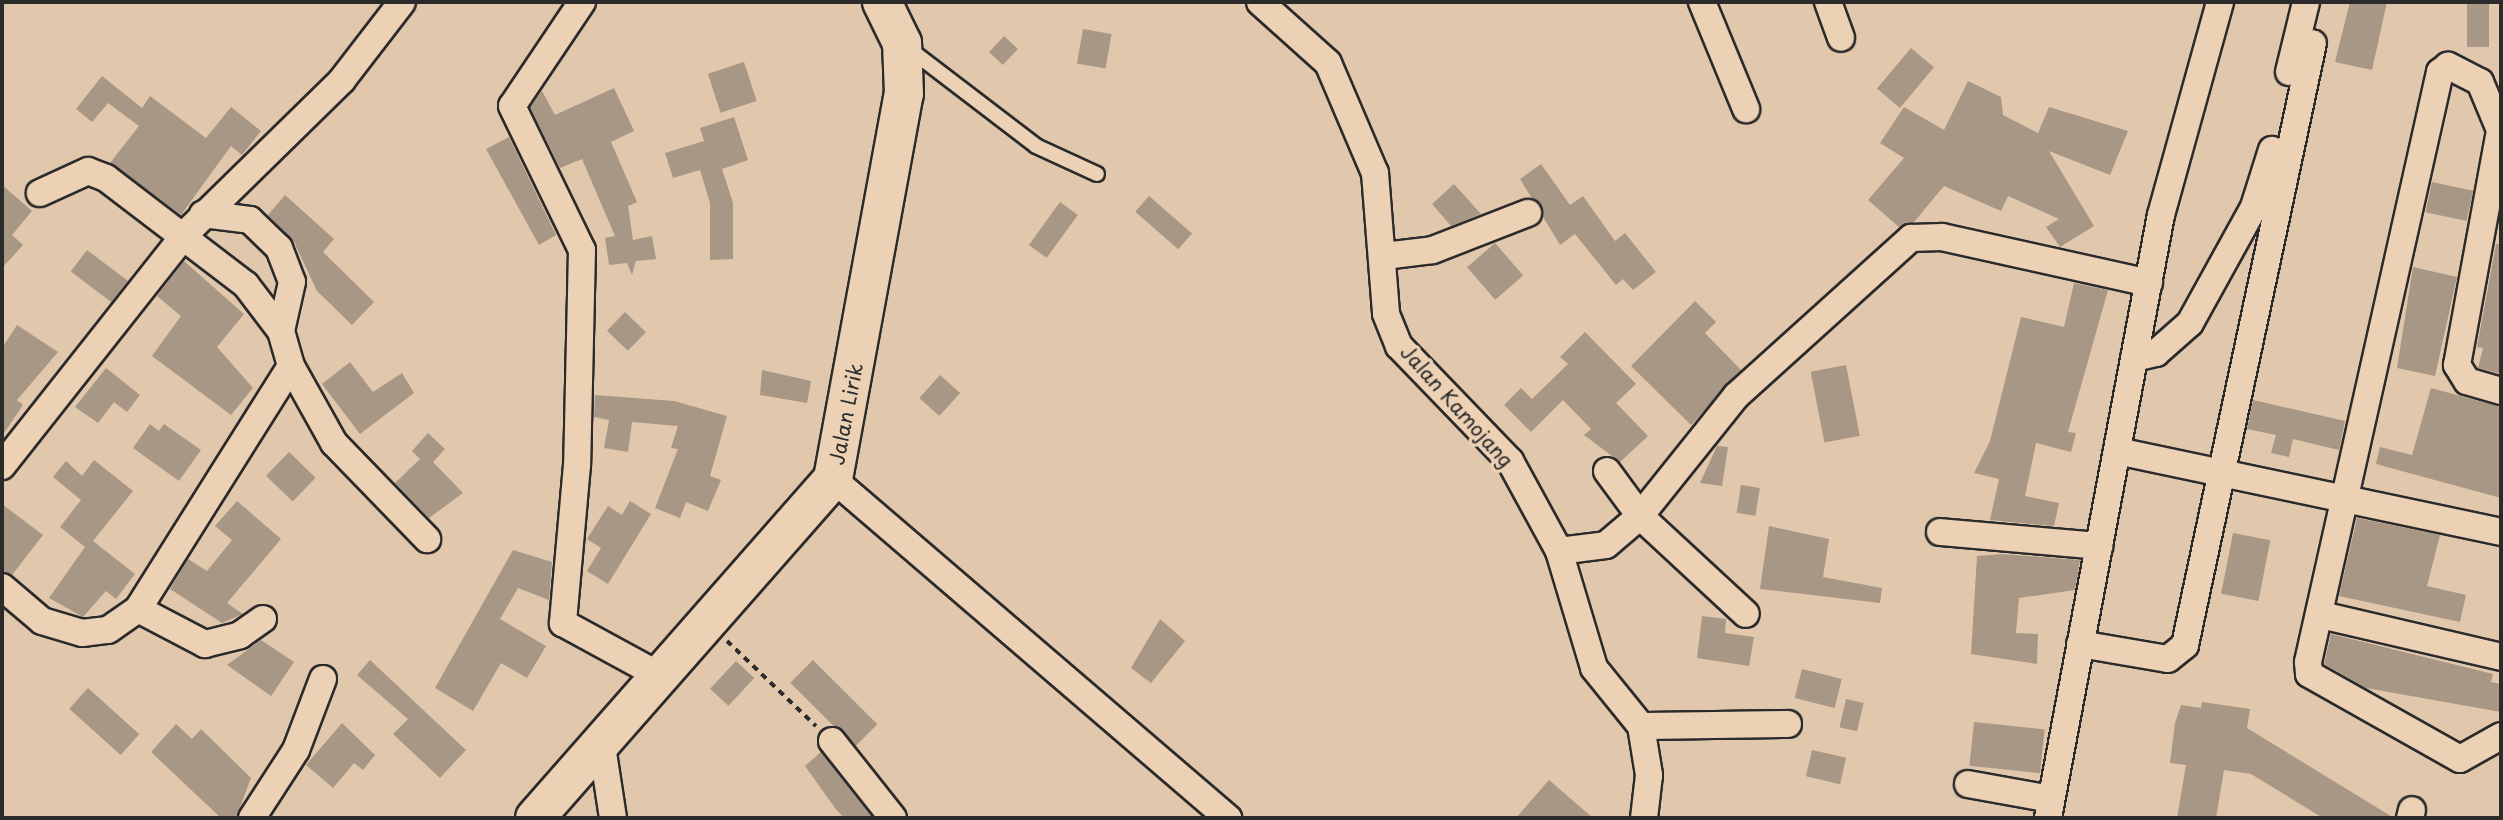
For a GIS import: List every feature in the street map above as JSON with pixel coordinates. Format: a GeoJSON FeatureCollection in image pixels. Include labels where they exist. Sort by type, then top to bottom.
{"type":"FeatureCollection","features":[{"type":"Feature","properties":{"kind":"main road","name":"Jalan Lirik"},"geometry":{"type":"LineString","coordinates":[[535,818],[711,626],[833,479],[893,169],[904,94],[902,43],[882,2]]}},
{"type":"Feature","properties":{"kind":"street"},"geometry":{"type":"LineString","coordinates":[[2,466],[185,234],[342,80],[402,2]]}},
{"type":"Feature","properties":{"kind":"street"},"geometry":{"type":"LineString","coordinates":[[582,2],[512,106],[582,250],[579,434],[563,623],[664,678]]}},
{"type":"Feature","properties":{"kind":"street","name":"Jalan Kamojang"},"geometry":{"type":"LineString","coordinates":[[1260,2],[1328,63],[1375,173],[1384,256],[1386,314],[1399,346],[1510,461],[1559,551],[1594,668],[1641,726],[1649,775],[1644,818]]}},
{"type":"Feature","properties":{"kind":"street"},"geometry":{"type":"LineString","coordinates":[[1828,2],[1841,38]]}},
{"type":"Feature","properties":{"kind":"street"},"geometry":{"type":"LineString","coordinates":[[1968,784],[2050,809],[2149,283],[2220,2]]}},
{"type":"Feature","properties":{"kind":"street"},"geometry":{"type":"LineString","coordinates":[[2134,358],[2156,353],[2190,323],[2254,207],[2306,2]]}},
{"type":"Feature","properties":{"kind":"street"},"geometry":{"type":"LineString","coordinates":[[1711,5],[1746,109]]}},
{"type":"Feature","properties":{"kind":"street"},"geometry":{"type":"LineString","coordinates":[[2080,644],[2168,659],[2181,654],[2313,43]]}},
{"type":"Feature","properties":{"kind":"street"},"geometry":{"type":"LineString","coordinates":[[2501,391],[2467,381],[2457,365],[2500,130],[2480,82],[2448,66],[2440,72],[2309,674],[2460,759],[2501,736]]}},
{"type":"Feature","properties":{"kind":"street"},"geometry":{"type":"LineString","coordinates":[[40,193],[88,171],[185,234],[246,285],[281,331],[291,366],[334,443],[427,539]]}},
{"type":"Feature","properties":{"kind":"street"},"geometry":{"type":"LineString","coordinates":[[1384,256],[1433,250],[1528,213]]}},
{"type":"Feature","properties":{"kind":"street"},"geometry":{"type":"LineString","coordinates":[[203,214],[250,220],[279,248],[292,282],[281,331]]}},
{"type":"Feature","properties":{"kind":"street"},"geometry":{"type":"LineString","coordinates":[[1559,551],[1606,545],[1640,516],[1736,396],[1911,238],[1942,237],[2149,283]]}},
{"type":"Feature","properties":{"kind":"street"},"geometry":{"type":"LineString","coordinates":[[2,587],[42,621],[82,633],[108,630],[138,609],[291,366]]}},
{"type":"Feature","properties":{"kind":"street"},"geometry":{"type":"LineString","coordinates":[[2117,451],[2501,532]]}},
{"type":"Feature","properties":{"kind":"street"},"geometry":{"type":"LineString","coordinates":[[1607,471],[1640,516],[1746,614]]}},
{"type":"Feature","properties":{"kind":"street"},"geometry":{"type":"LineString","coordinates":[[833,479],[1228,818]]}},
{"type":"Feature","properties":{"kind":"street"},"geometry":{"type":"LineString","coordinates":[[1940,532],[2099,546]]}},
{"type":"Feature","properties":{"kind":"street"},"geometry":{"type":"LineString","coordinates":[[138,609],[205,644],[240,635],[263,619]]}},
{"type":"Feature","properties":{"kind":"street"},"geometry":{"type":"LineString","coordinates":[[2321,615],[2501,657]]}},
{"type":"Feature","properties":{"kind":"street"},"geometry":{"type":"LineString","coordinates":[[252,818],[296,750],[323,679]]}},
{"type":"Feature","properties":{"kind":"street"},"geometry":{"type":"LineString","coordinates":[[1641,726],[1788,724]]}},
{"type":"Feature","properties":{"kind":"street"},"geometry":{"type":"LineString","coordinates":[[832,741],[893,818]]}},
{"type":"Feature","properties":{"kind":"street"},"geometry":{"type":"LineString","coordinates":[[602,746],[613,818]]}},
{"type":"Feature","properties":{"kind":"lane"},"geometry":{"type":"LineString","coordinates":[[902,43],[1036,146],[1097,174]]}},
{"type":"Feature","properties":{"kind":"path"},"geometry":{"type":"LineString","coordinates":[[711,626],[832,741]]}},
{"type":"Feature","properties":{"kind":"building"},"geometry":{"type":"Polygon","coordinates":[[[2350,2],[2387,2],[2372,70],[2335,62],[2350,2]]]}},
{"type":"Feature","properties":{"kind":"building"},"geometry":{"type":"Polygon","coordinates":[[[2467,2],[2489,2],[2489,47],[2467,47],[2467,2]]]}},
{"type":"Feature","properties":{"kind":"building"},"geometry":{"type":"Polygon","coordinates":[[[1083,29],[1112,34],[1105,69],[1077,63],[1083,29]]]}},
{"type":"Feature","properties":{"kind":"building"},"geometry":{"type":"Polygon","coordinates":[[[1004,36],[1018,49],[1003,65],[989,52],[1004,36]]]}},
{"type":"Feature","properties":{"kind":"building"},"geometry":{"type":"Polygon","coordinates":[[[1911,48],[1934,67],[1900,108],[1877,89],[1911,48]]]}},
{"type":"Feature","properties":{"kind":"building"},"geometry":{"type":"Polygon","coordinates":[[[744,62],[757,101],[721,113],[708,74],[744,62]]]}},
{"type":"Feature","properties":{"kind":"building"},"geometry":{"type":"Polygon","coordinates":[[[102,76],[142,108],[150,96],[206,138],[231,107],[261,131],[242,155],[231,146],[181,215],[110,163],[139,126],[108,103],[92,122],[76,109],[102,76]]]}},
{"type":"Feature","properties":{"kind":"building"},"geometry":{"type":"Polygon","coordinates":[[[1968,81],[2001,97],[2003,115],[2038,133],[2049,107],[2128,131],[2110,175],[2049,151],[2094,226],[2060,247],[2046,227],[2059,219],[2008,196],[2001,211],[1944,186],[1914,222],[1899,227],[1868,200],[1904,158],[1880,143],[1904,107],[1944,130],[1968,81]]]}},
{"type":"Feature","properties":{"kind":"building"},"geometry":{"type":"Polygon","coordinates":[[[614,88],[634,131],[611,142],[637,202],[628,206],[633,240],[652,236],[656,259],[636,261],[632,275],[627,263],[609,265],[605,238],[615,236],[582,159],[560,168],[530,107],[542,91],[555,115],[614,88]]]}},
{"type":"Feature","properties":{"kind":"building"},"geometry":{"type":"Polygon","coordinates":[[[734,117],[748,160],[722,169],[733,203],[733,259],[710,260],[710,203],[700,170],[673,178],[665,153],[704,141],[700,128],[734,117]]]}},
{"type":"Feature","properties":{"kind":"building"},"geometry":{"type":"Polygon","coordinates":[[[509,137],[556,235],[539,245],[486,149],[509,137]]]}},
{"type":"Feature","properties":{"kind":"building"},"geometry":{"type":"Polygon","coordinates":[[[1541,164],[1570,205],[1583,196],[1615,241],[1625,233],[1656,272],[1633,290],[1623,279],[1616,285],[1575,234],[1560,245],[1520,179],[1541,164]]]}},
{"type":"Feature","properties":{"kind":"building"},"geometry":{"type":"Polygon","coordinates":[[[2432,182],[2473,191],[2467,221],[2426,212],[2432,182]]]}},
{"type":"Feature","properties":{"kind":"building"},"geometry":{"type":"Polygon","coordinates":[[[1454,184],[1481,214],[1451,226],[1432,204],[1454,184]]]}},
{"type":"Feature","properties":{"kind":"building"},"geometry":{"type":"Polygon","coordinates":[[[2,185],[32,211],[12,235],[23,245],[2,268],[2,185]]]}},
{"type":"Feature","properties":{"kind":"building"},"geometry":{"type":"Polygon","coordinates":[[[285,195],[334,239],[323,252],[374,302],[352,325],[317,291],[294,242],[268,215],[285,195]]]}},
{"type":"Feature","properties":{"kind":"building"},"geometry":{"type":"Polygon","coordinates":[[[1149,196],[1192,233],[1178,249],[1135,212],[1149,196]]]}},
{"type":"Feature","properties":{"kind":"building"},"geometry":{"type":"Polygon","coordinates":[[[1060,202],[1078,215],[1047,258],[1029,245],[1060,202]]]}},
{"type":"Feature","properties":{"kind":"building"},"geometry":{"type":"Polygon","coordinates":[[[1495,243],[1523,275],[1495,300],[1467,267],[1495,243]]]}},
{"type":"Feature","properties":{"kind":"building"},"geometry":{"type":"Polygon","coordinates":[[[2496,244],[2501,244],[2501,374],[2478,368],[2483,348],[2477,347],[2496,244]]]}},
{"type":"Feature","properties":{"kind":"building"},"geometry":{"type":"Polygon","coordinates":[[[87,250],[128,281],[111,302],[71,272],[87,250]]]}},
{"type":"Feature","properties":{"kind":"building"},"geometry":{"type":"Polygon","coordinates":[[[184,261],[244,314],[217,347],[253,388],[231,415],[152,356],[181,316],[157,296],[184,261]]]}},
{"type":"Feature","properties":{"kind":"building"},"geometry":{"type":"Polygon","coordinates":[[[2413,267],[2457,277],[2435,376],[2397,368],[2413,267]]]}},
{"type":"Feature","properties":{"kind":"building"},"geometry":{"type":"Polygon","coordinates":[[[2074,283],[2108,290],[2068,432],[2076,433],[2071,452],[2036,443],[2025,496],[2059,503],[2054,526],[1990,520],[1999,479],[1974,473],[1990,441],[2021,317],[2064,327],[2074,283]]]}},
{"type":"Feature","properties":{"kind":"building"},"geometry":{"type":"Polygon","coordinates":[[[1695,301],[1716,322],[1705,333],[1741,370],[1691,425],[1631,366],[1695,301]]]}},
{"type":"Feature","properties":{"kind":"building"},"geometry":{"type":"Polygon","coordinates":[[[625,312],[646,332],[628,351],[607,331],[625,312]]]}},
{"type":"Feature","properties":{"kind":"building"},"geometry":{"type":"Polygon","coordinates":[[[17,325],[58,352],[17,400],[23,405],[2,436],[2,348],[17,325]]]}},
{"type":"Feature","properties":{"kind":"building"},"geometry":{"type":"Polygon","coordinates":[[[1585,332],[1636,384],[1616,403],[1648,436],[1620,462],[1584,435],[1591,429],[1563,400],[1531,432],[1504,405],[1521,388],[1532,399],[1568,364],[1560,357],[1585,332]]]}},
{"type":"Feature","properties":{"kind":"building"},"geometry":{"type":"Polygon","coordinates":[[[350,362],[373,392],[402,373],[414,393],[360,434],[322,384],[350,362]]]}},
{"type":"Feature","properties":{"kind":"building"},"geometry":{"type":"Polygon","coordinates":[[[1846,365],[1860,436],[1824,443],[1811,372],[1846,365]]]}},
{"type":"Feature","properties":{"kind":"building"},"geometry":{"type":"Polygon","coordinates":[[[106,368],[140,395],[127,412],[114,402],[98,423],[75,407],[106,368]]]}},
{"type":"Feature","properties":{"kind":"building"},"geometry":{"type":"Polygon","coordinates":[[[762,370],[811,381],[807,403],[760,395],[762,370]]]}},
{"type":"Feature","properties":{"kind":"building"},"geometry":{"type":"Polygon","coordinates":[[[940,375],[960,393],[939,416],[919,398],[940,375]]]}},
{"type":"Feature","properties":{"kind":"building"},"geometry":{"type":"Polygon","coordinates":[[[2431,388],[2501,407],[2501,498],[2376,464],[2380,447],[2412,455],[2431,388]]]}},
{"type":"Feature","properties":{"kind":"building"},"geometry":{"type":"Polygon","coordinates":[[[595,395],[674,401],[727,416],[710,476],[721,480],[708,511],[686,502],[680,518],[655,508],[678,449],[671,448],[678,426],[632,422],[628,452],[604,448],[609,420],[594,417],[595,395]]]}},
{"type":"Feature","properties":{"kind":"building"},"geometry":{"type":"Polygon","coordinates":[[[2253,400],[2345,421],[2339,450],[2293,439],[2289,457],[2271,453],[2276,435],[2247,429],[2253,400]]]}},
{"type":"Feature","properties":{"kind":"building"},"geometry":{"type":"Polygon","coordinates":[[[150,424],[159,431],[164,424],[201,450],[179,481],[133,448],[150,424]]]}},
{"type":"Feature","properties":{"kind":"building"},"geometry":{"type":"Polygon","coordinates":[[[428,433],[445,449],[433,462],[463,493],[429,518],[395,483],[420,459],[412,451],[428,433]]]}},
{"type":"Feature","properties":{"kind":"building"},"geometry":{"type":"Polygon","coordinates":[[[1717,446],[1728,447],[1722,486],[1700,483],[1717,446]]]}},
{"type":"Feature","properties":{"kind":"building"},"geometry":{"type":"Polygon","coordinates":[[[289,452],[316,478],[293,501],[266,476],[289,452]]]}},
{"type":"Feature","properties":{"kind":"building"},"geometry":{"type":"Polygon","coordinates":[[[94,460],[133,491],[93,541],[135,574],[116,599],[106,591],[83,617],[49,598],[85,547],[60,527],[81,500],[53,477],[66,461],[82,476],[94,460]]]}},
{"type":"Feature","properties":{"kind":"building"},"geometry":{"type":"Polygon","coordinates":[[[1741,485],[1760,488],[1755,516],[1737,513],[1741,485]]]}},
{"type":"Feature","properties":{"kind":"building"},"geometry":{"type":"Polygon","coordinates":[[[237,501],[281,539],[227,603],[243,614],[222,623],[170,589],[188,559],[207,571],[232,540],[215,526],[237,501]]]}},
{"type":"Feature","properties":{"kind":"building"},"geometry":{"type":"Polygon","coordinates":[[[630,501],[651,514],[608,584],[587,571],[601,548],[587,539],[608,506],[622,515],[630,501]]]}},
{"type":"Feature","properties":{"kind":"building"},"geometry":{"type":"Polygon","coordinates":[[[2,504],[43,535],[12,575],[2,571],[2,504]]]}},
{"type":"Feature","properties":{"kind":"building"},"geometry":{"type":"Polygon","coordinates":[[[2357,518],[2440,535],[2427,586],[2466,595],[2460,622],[2339,596],[2357,518]]]}},
{"type":"Feature","properties":{"kind":"building"},"geometry":{"type":"Polygon","coordinates":[[[1769,526],[1829,539],[1823,577],[1882,588],[1880,603],[1760,589],[1769,526]]]}},
{"type":"Feature","properties":{"kind":"building"},"geometry":{"type":"Polygon","coordinates":[[[2233,533],[2270,540],[2258,601],[2221,594],[2233,533]]]}},
{"type":"Feature","properties":{"kind":"building"},"geometry":{"type":"Polygon","coordinates":[[[513,550],[552,562],[549,600],[518,588],[500,619],[546,646],[527,678],[501,663],[473,711],[435,688],[513,550]]]}},
{"type":"Feature","properties":{"kind":"building"},"geometry":{"type":"Polygon","coordinates":[[[2002,554],[2080,560],[2075,590],[2019,598],[2016,633],[2038,634],[2037,664],[1971,654],[1977,556],[2002,554]]]}},
{"type":"Feature","properties":{"kind":"building"},"geometry":{"type":"Polygon","coordinates":[[[1702,616],[1726,619],[1725,633],[1754,637],[1749,666],[1697,658],[1702,616]]]}},
{"type":"Feature","properties":{"kind":"building"},"geometry":{"type":"Polygon","coordinates":[[[1160,619],[1185,641],[1151,683],[1131,668],[1160,619]]]}},
{"type":"Feature","properties":{"kind":"building"},"geometry":{"type":"Polygon","coordinates":[[[2331,634],[2493,674],[2491,682],[2501,684],[2501,712],[2366,688],[2324,664],[2331,634]]]}},
{"type":"Feature","properties":{"kind":"building"},"geometry":{"type":"Polygon","coordinates":[[[261,640],[294,662],[271,696],[227,665],[261,640]]]}},
{"type":"Feature","properties":{"kind":"building"},"geometry":{"type":"Polygon","coordinates":[[[370,660],[466,750],[440,778],[393,734],[408,719],[357,675],[370,660]]]}},
{"type":"Feature","properties":{"kind":"building"},"geometry":{"type":"Polygon","coordinates":[[[813,660],[877,724],[855,747],[790,683],[813,660]]]}},
{"type":"Feature","properties":{"kind":"building"},"geometry":{"type":"Polygon","coordinates":[[[736,661],[754,678],[728,706],[710,689],[736,661]]]}},
{"type":"Feature","properties":{"kind":"building"},"geometry":{"type":"Polygon","coordinates":[[[1802,669],[1842,679],[1835,708],[1795,698],[1802,669]]]}},
{"type":"Feature","properties":{"kind":"building"},"geometry":{"type":"Polygon","coordinates":[[[88,688],[139,734],[121,755],[69,709],[88,688]]]}},
{"type":"Feature","properties":{"kind":"building"},"geometry":{"type":"Polygon","coordinates":[[[1846,699],[1864,703],[1857,731],[1839,727],[1846,699]]]}},
{"type":"Feature","properties":{"kind":"building"},"geometry":{"type":"Polygon","coordinates":[[[2202,702],[2250,709],[2247,728],[2394,818],[2323,818],[2251,774],[2224,770],[2216,818],[2177,818],[2186,765],[2170,763],[2175,723],[2181,705],[2201,708],[2202,702]]]}},
{"type":"Feature","properties":{"kind":"building"},"geometry":{"type":"Polygon","coordinates":[[[1974,722],[2045,729],[2040,773],[1969,766],[1974,722]]]}},
{"type":"Feature","properties":{"kind":"building"},"geometry":{"type":"Polygon","coordinates":[[[342,723],[375,755],[363,770],[354,763],[333,788],[306,765],[342,723]]]}},
{"type":"Feature","properties":{"kind":"building"},"geometry":{"type":"Polygon","coordinates":[[[176,724],[192,739],[201,729],[251,778],[236,818],[221,818],[151,752],[176,724]]]}},
{"type":"Feature","properties":{"kind":"building"},"geometry":{"type":"Polygon","coordinates":[[[1812,750],[1846,758],[1840,784],[1806,776],[1812,750]]]}},
{"type":"Feature","properties":{"kind":"building"},"geometry":{"type":"Polygon","coordinates":[[[821,752],[873,818],[844,818],[835,808],[805,766],[821,752]]]}},
{"type":"Feature","properties":{"kind":"building"},"geometry":{"type":"Polygon","coordinates":[[[1549,780],[1593,818],[1516,818],[1549,780]]]}}]}
